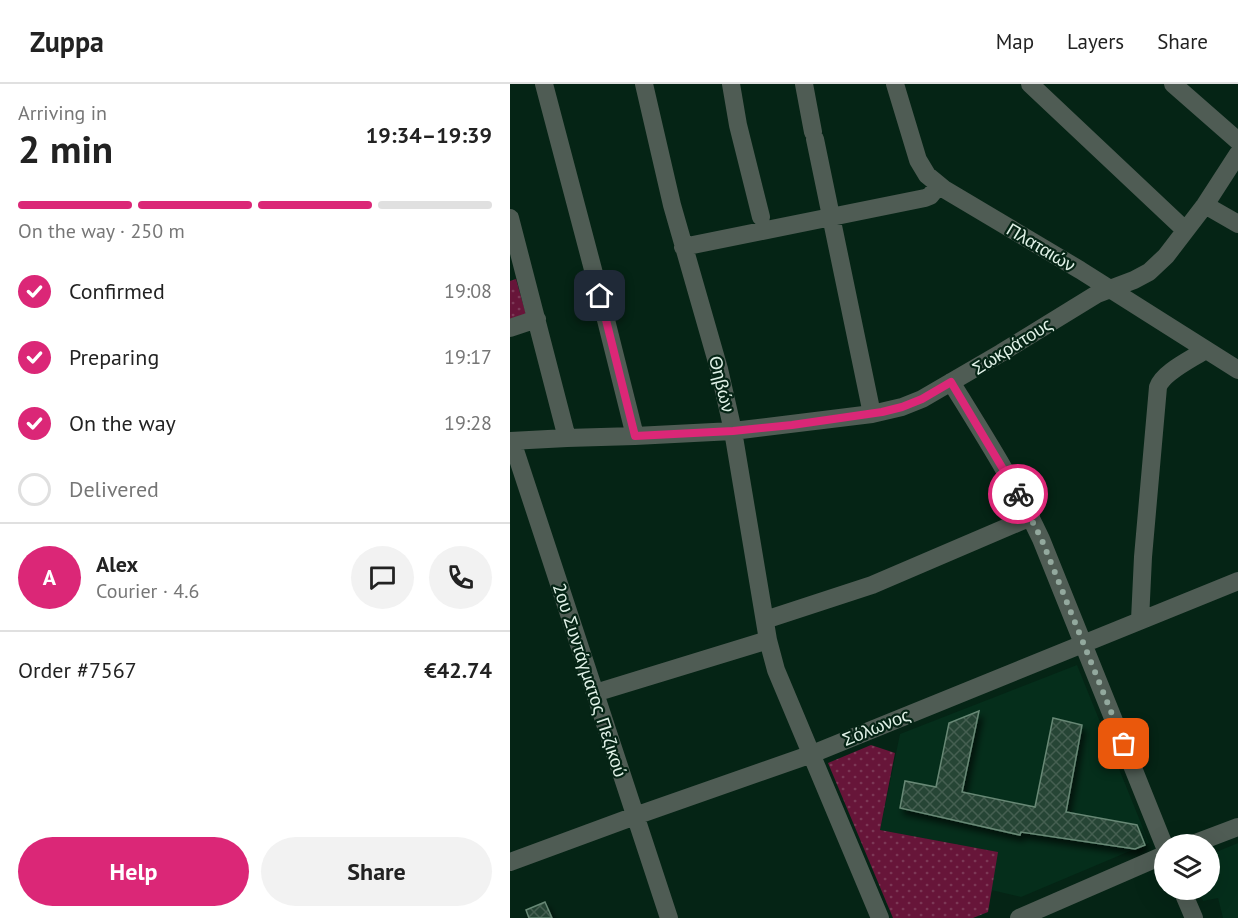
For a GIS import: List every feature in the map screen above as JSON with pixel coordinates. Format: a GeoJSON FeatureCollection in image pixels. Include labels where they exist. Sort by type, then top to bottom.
{"type":"FeatureCollection","features":[{"type":"Feature","properties":{"kind":"street"},"geometry":{"type":"LineString","coordinates":[[544,84],[635,436]]}},
{"type":"Feature","properties":{"kind":"street","name":"Θηβών"},"geometry":{"type":"LineString","coordinates":[[644,84],[672,205],[719,369],[733,431],[768,640],[776,669],[880,918]]}},
{"type":"Feature","properties":{"kind":"street"},"geometry":{"type":"LineString","coordinates":[[731,84],[738,125],[761,217]]}},
{"type":"Feature","properties":{"kind":"street"},"geometry":{"type":"LineString","coordinates":[[804,84],[872,414]]}},
{"type":"Feature","properties":{"kind":"street","name":"Πλαταιών"},"geometry":{"type":"LineString","coordinates":[[895,84],[918,160],[927,175],[939,185],[1137,305],[1238,370]]}},
{"type":"Feature","properties":{"kind":"street"},"geometry":{"type":"LineString","coordinates":[[1030,84],[1185,230]]}},
{"type":"Feature","properties":{"kind":"street"},"geometry":{"type":"LineString","coordinates":[[1173,84],[1238,141]]}},
{"type":"Feature","properties":{"kind":"street","name":"Σωκράτους"},"geometry":{"type":"LineString","coordinates":[[511,441],[733,431],[872,414],[910,404],[951,382],[1074,307],[1108,289],[1149,272],[1166,256],[1238,154]]}},
{"type":"Feature","properties":{"kind":"street"},"geometry":{"type":"LineString","coordinates":[[683,247],[830,210],[925,198],[930,196],[939,185]]}},
{"type":"Feature","properties":{"kind":"street"},"geometry":{"type":"LineString","coordinates":[[1204,205],[1238,224]]}},
{"type":"Feature","properties":{"kind":"street"},"geometry":{"type":"LineString","coordinates":[[510,218],[517,271],[537,319],[567,438]]}},
{"type":"Feature","properties":{"kind":"street"},"geometry":{"type":"LineString","coordinates":[[510,328],[537,319]]}},
{"type":"Feature","properties":{"kind":"street"},"geometry":{"type":"LineString","coordinates":[[1140,620],[1143,557],[1158,387],[1166,375],[1205,350]]}},
{"type":"Feature","properties":{"kind":"street"},"geometry":{"type":"LineString","coordinates":[[951,382],[1030,517],[1160,834]]}},
{"type":"Feature","properties":{"kind":"street","name":"2ου Συντάγματος Πεζικού"},"geometry":{"type":"LineString","coordinates":[[511,441],[669,918]]}},
{"type":"Feature","properties":{"kind":"street"},"geometry":{"type":"LineString","coordinates":[[765,620],[872,585],[1030,517]]}},
{"type":"Feature","properties":{"kind":"street","name":"Σόλωνος"},"geometry":{"type":"LineString","coordinates":[[510,862],[812,754],[1238,581]]}},
{"type":"Feature","properties":{"kind":"street"},"geometry":{"type":"LineString","coordinates":[[595,693],[768,640]]}},
{"type":"Feature","properties":{"kind":"street"},"geometry":{"type":"LineString","coordinates":[[1219,834],[1238,827]]}},
{"type":"Feature","properties":{"kind":"street"},"geometry":{"type":"LineString","coordinates":[[1019,918],[1154,859]]}},
{"type":"Feature","properties":{"kind":"street"},"geometry":{"type":"LineString","coordinates":[[1186,900],[1194,918]]}},
{"type":"Feature","properties":{"kind":"shaded area"},"geometry":{"type":"Polygon","coordinates":[[[516,279],[526,314],[510,319],[510,281],[516,279]]]}},
{"type":"Feature","properties":{"kind":"shaded area"},"geometry":{"type":"Polygon","coordinates":[[[1077,665],[1149,843],[1021,897],[991,890],[997,852],[880,830],[900,734],[1077,665]]]}},
{"type":"Feature","properties":{"kind":"shaded area"},"geometry":{"type":"Polygon","coordinates":[[[871,745],[895,753],[880,830],[998,852],[988,912],[973,918],[893,918],[828,763],[871,745]]]}},
{"type":"Feature","properties":{"kind":"shaded area"},"geometry":{"type":"Polygon","coordinates":[[[1238,843],[1238,918],[1223,918],[1218,900],[1220,850],[1238,843]]]}},
{"type":"Feature","properties":{"kind":"building"},"geometry":{"type":"Polygon","coordinates":[[[979,711],[962,792],[1035,807],[1053,718],[1082,725],[1066,812],[1137,825],[1145,845],[1135,849],[1021,832],[1020,835],[900,808],[905,781],[936,787],[949,723],[979,711]]]}},
{"type":"Feature","properties":{"kind":"building"},"geometry":{"type":"Polygon","coordinates":[[[545,902],[552,918],[529,918],[526,910],[545,902]]]}},
{"type":"Feature","properties":{"kind":"way so far"},"geometry":{"type":"LineString","coordinates":[[1018,494],[1041,538],[1124,744]]}},
{"type":"Feature","properties":{"kind":"route"},"geometry":{"type":"LineString","coordinates":[[600,296],[635,436],[733,431],[882,412],[922,399],[951,382],[1018,494]]}}]}
